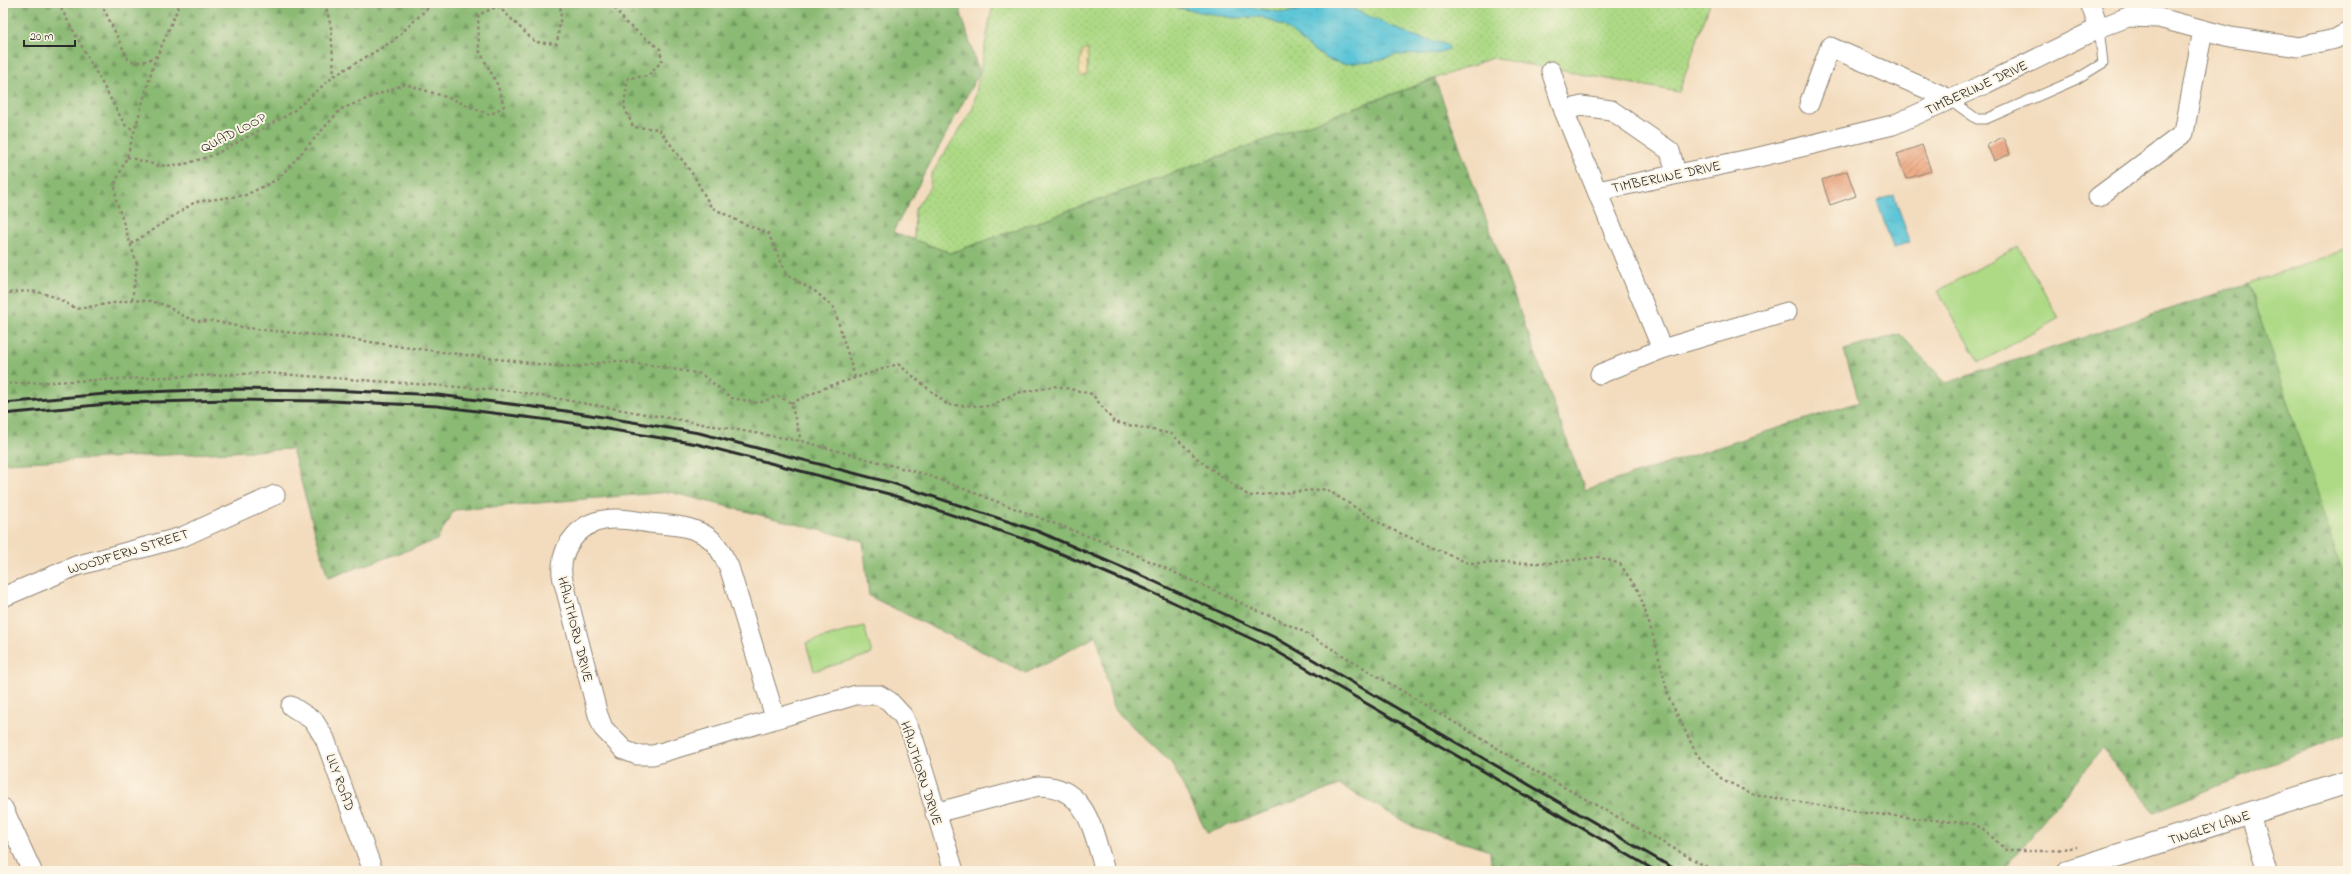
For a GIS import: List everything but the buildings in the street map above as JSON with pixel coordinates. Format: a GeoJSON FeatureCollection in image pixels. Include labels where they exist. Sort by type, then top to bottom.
{"type":"FeatureCollection","features":[{"type":"Feature","properties":{"kind":"street"},"geometry":{"type":"LineString","coordinates":[[2090,3],[2099,28]]}},
{"type":"Feature","properties":{"kind":"street","name":"TIMBERLINE DRIVE"},"geometry":{"type":"LineString","coordinates":[[1598,191],[1676,173],[1760,157],[1893,125],[2099,28],[2128,17],[2160,18],[2230,36],[2300,47],[2335,38],[2348,32]]}},
{"type":"Feature","properties":{"kind":"street"},"geometry":{"type":"LineString","coordinates":[[2098,197],[2184,133],[2203,30]]}},
{"type":"Feature","properties":{"kind":"street"},"geometry":{"type":"LineString","coordinates":[[1809,104],[1830,47],[1950,99]]}},
{"type":"Feature","properties":{"kind":"street"},"geometry":{"type":"LineString","coordinates":[[1551,71],[1564,111],[1662,349]]}},
{"type":"Feature","properties":{"kind":"street"},"geometry":{"type":"LineString","coordinates":[[1564,111],[1581,106],[1611,110],[1670,151],[1676,173]]}},
{"type":"Feature","properties":{"kind":"street"},"geometry":{"type":"LineString","coordinates":[[1600,374],[1662,349],[1787,312]]}},
{"type":"Feature","properties":{"kind":"street","name":"WOODFERN STREET"},"geometry":{"type":"LineString","coordinates":[[3,598],[76,566],[182,537],[275,494]]}},
{"type":"Feature","properties":{"kind":"street","name":"HAWTHORN DRIVE"},"geometry":{"type":"LineString","coordinates":[[775,718],[729,567],[718,546],[704,534],[688,527],[620,519],[603,520],[586,526],[572,538],[564,553],[561,567],[564,588],[598,715],[612,739],[624,750],[636,755],[653,754],[856,695],[879,695],[889,701],[903,716],[913,737],[954,871]]}},
{"type":"Feature","properties":{"kind":"street","name":"LILY ROAD"},"geometry":{"type":"LineString","coordinates":[[291,706],[314,722],[325,739],[373,871]]}},
{"type":"Feature","properties":{"kind":"street","name":"TINGLEY LANE"},"geometry":{"type":"LineString","coordinates":[[2069,871],[2348,782]]}},
{"type":"Feature","properties":{"kind":"street"},"geometry":{"type":"LineString","coordinates":[[935,813],[1038,786],[1052,786],[1066,792],[1079,803],[1088,816],[1104,871]]}},
{"type":"Feature","properties":{"kind":"street"},"geometry":{"type":"LineString","coordinates":[[3,808],[32,871]]}},
{"type":"Feature","properties":{"kind":"street"},"geometry":{"type":"LineString","coordinates":[[2250,814],[2267,871]]}},
{"type":"Feature","properties":{"kind":"lane"},"geometry":{"type":"LineString","coordinates":[[1950,99],[1977,119],[1986,119],[2075,80],[2103,63],[2099,28]]}},
{"type":"Feature","properties":{"kind":"path"},"geometry":{"type":"LineString","coordinates":[[58,3],[125,125],[134,130]]}},
{"type":"Feature","properties":{"kind":"path"},"geometry":{"type":"LineString","coordinates":[[101,3],[128,59],[136,63],[143,62],[158,54]]}},
{"type":"Feature","properties":{"kind":"path"},"geometry":{"type":"LineString","coordinates":[[132,300],[137,264],[116,200],[115,184],[127,157],[158,54],[180,3]]}},
{"type":"Feature","properties":{"kind":"path"},"geometry":{"type":"LineString","coordinates":[[325,3],[331,27],[334,76]]}},
{"type":"Feature","properties":{"kind":"path","name":"QUAD LOOP"},"geometry":{"type":"LineString","coordinates":[[127,157],[160,166],[185,164],[214,155],[291,113],[334,76],[393,41],[433,3]]}},
{"type":"Feature","properties":{"kind":"path"},"geometry":{"type":"LineString","coordinates":[[131,244],[195,202],[246,195],[278,179],[341,109],[405,84],[452,99],[490,115],[504,106],[497,84],[479,50],[478,15],[498,6],[535,42],[557,44],[561,13],[560,3]]}},
{"type":"Feature","properties":{"kind":"path"},"geometry":{"type":"LineString","coordinates":[[611,3],[627,24],[660,50],[662,61],[648,76],[628,78],[624,106],[633,127],[659,129],[694,176],[711,207],[742,223],[768,233],[787,275],[816,292],[834,308],[854,378]]}},
{"type":"Feature","properties":{"kind":"path"},"geometry":{"type":"LineString","coordinates":[[3,294],[31,291],[52,294],[76,309],[132,300],[165,304],[185,317],[197,321],[212,321],[246,328],[344,338],[403,348],[545,365],[576,367],[614,361],[650,365],[701,374],[732,398],[759,403],[778,396],[791,403],[801,441]]}},
{"type":"Feature","properties":{"kind":"path"},"geometry":{"type":"LineString","coordinates":[[791,403],[827,387],[898,364],[948,405],[990,406],[1017,393],[1056,386],[1092,394],[1114,422],[1172,434],[1200,461],[1249,496],[1326,489],[1386,527],[1468,563],[1548,564],[1599,557],[1620,564],[1638,592],[1655,642],[1669,698],[1697,755],[1722,779],[1752,794],[1866,813],[1973,824],[1982,828],[2007,851],[2048,851],[2087,845],[2094,863]]}},
{"type":"Feature","properties":{"kind":"path"},"geometry":{"type":"LineString","coordinates":[[3,384],[265,373],[513,390],[801,441],[934,477],[1132,553],[1304,632],[1537,772],[1714,871]]}},
{"type":"Feature","properties":{"kind":"green space"},"geometry":{"type":"Polygon","coordinates":[[[3,3],[958,3],[979,73],[893,232],[951,253],[1435,79],[1585,490],[1859,402],[1844,350],[1900,334],[1946,383],[2249,283],[2348,590],[2348,733],[2154,812],[2102,749],[2002,871],[1492,871],[1490,851],[1414,827],[1340,785],[1207,833],[1172,764],[1113,708],[1097,636],[1026,673],[869,596],[863,541],[670,492],[454,510],[437,540],[328,578],[292,449],[3,463],[3,3]]]}},
{"type":"Feature","properties":{"kind":"green space"},"geometry":{"type":"Polygon","coordinates":[[[995,3],[1710,3],[1679,92],[1492,58],[951,253],[914,240],[915,209],[930,187],[931,175],[973,108],[992,9],[995,3]]]}},
{"type":"Feature","properties":{"kind":"green space"},"geometry":{"type":"Polygon","coordinates":[[[2018,246],[2059,318],[1979,363],[1938,291],[2018,246]]]}},
{"type":"Feature","properties":{"kind":"green space"},"geometry":{"type":"Polygon","coordinates":[[[2348,249],[2348,590],[2249,283],[2348,249]]]}},
{"type":"Feature","properties":{"kind":"green space"},"geometry":{"type":"Polygon","coordinates":[[[864,626],[872,654],[814,671],[806,643],[864,626]]]}},
{"type":"Feature","properties":{"kind":"sand"},"geometry":{"type":"Polygon","coordinates":[[[1088,49],[1087,74],[1082,77],[1079,74],[1080,64],[1083,51],[1088,49]]]}},
{"type":"Feature","properties":{"kind":"water"},"geometry":{"type":"Polygon","coordinates":[[[1171,3],[1228,3],[1285,13],[1328,3],[1353,9],[1411,35],[1448,45],[1449,49],[1435,54],[1396,55],[1372,62],[1342,64],[1327,59],[1314,51],[1284,26],[1261,17],[1234,18],[1178,8],[1171,3]]]}},
{"type":"Feature","properties":{"kind":"water"},"geometry":{"type":"Polygon","coordinates":[[[1894,195],[1910,242],[1893,248],[1877,201],[1894,195]]]}},
{"type":"Feature","properties":{"kind":"railway"},"geometry":{"type":"LineString","coordinates":[[3,403],[117,393],[229,389],[331,390],[438,395],[566,411],[699,433],[892,483],[1037,531],[1151,580],[1274,637],[1678,871]]}},
{"type":"Feature","properties":{"kind":"railway"},"geometry":{"type":"LineString","coordinates":[[3,414],[118,403],[229,400],[331,401],[437,406],[565,422],[697,444],[889,494],[1033,542],[1147,590],[1269,647],[1656,871]]}}]}
